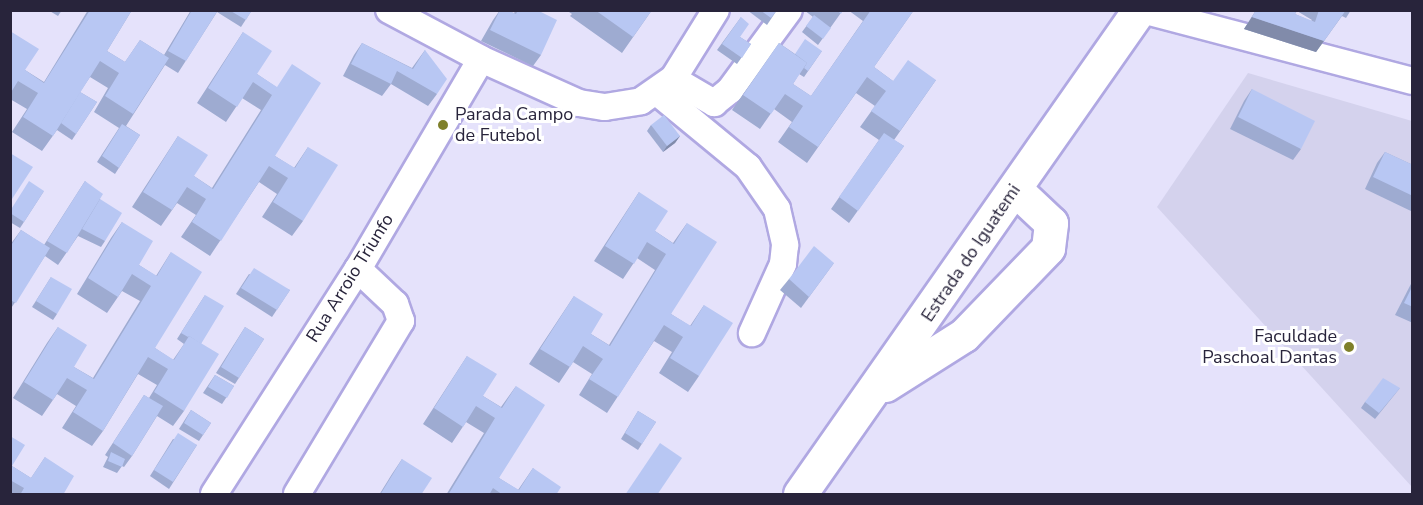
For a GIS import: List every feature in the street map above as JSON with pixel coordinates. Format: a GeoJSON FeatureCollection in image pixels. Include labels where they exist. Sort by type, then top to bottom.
{"type":"FeatureCollection","features":[{"type":"Feature","properties":{"kind":"main road","name":"Estrada do Iguatemi"},"geometry":{"type":"LineString","coordinates":[[800,495],[878,388],[1141,10]]}},
{"type":"Feature","properties":{"kind":"main road"},"geometry":{"type":"LineString","coordinates":[[878,388],[964,335],[1048,248],[1051,223],[1015,189]]}},
{"type":"Feature","properties":{"kind":"street"},"geometry":{"type":"LineString","coordinates":[[389,10],[481,59],[579,103],[625,107],[665,85],[716,10]]}},
{"type":"Feature","properties":{"kind":"street"},"geometry":{"type":"LineString","coordinates":[[665,85],[714,103],[730,90],[789,10]]}},
{"type":"Feature","properties":{"kind":"street"},"geometry":{"type":"LineString","coordinates":[[1141,10],[1413,81]]}},
{"type":"Feature","properties":{"kind":"street","name":"Rua Arroio Triunfo"},"geometry":{"type":"LineString","coordinates":[[214,495],[358,269],[481,59]]}},
{"type":"Feature","properties":{"kind":"street"},"geometry":{"type":"LineString","coordinates":[[665,85],[748,167],[777,210],[785,245],[783,264],[752,333]]}},
{"type":"Feature","properties":{"kind":"street"},"geometry":{"type":"LineString","coordinates":[[297,495],[401,321],[395,304],[358,269]]}},
{"type":"Feature","properties":{"kind":"shaded area","name":"Faculdade Paschoal Dantas"},"geometry":{"type":"Polygon","coordinates":[[[1248,73],[1412,121],[1412,487],[1157,207],[1248,73]]]}},
{"type":"Feature","properties":{"kind":"building"},"geometry":{"type":"Polygon","coordinates":[[[90,10],[132,10],[107,51],[125,62],[140,40],[169,58],[133,114],[105,96],[119,73],[100,61],[53,136],[23,117],[38,93],[18,81],[10,94],[10,31],[39,49],[25,70],[44,83],[90,10]]]}},
{"type":"Feature","properties":{"kind":"building"},"geometry":{"type":"Polygon","coordinates":[[[192,10],[218,10],[186,61],[168,51],[192,10]]]}},
{"type":"Feature","properties":{"kind":"building"},"geometry":{"type":"Polygon","coordinates":[[[229,10],[252,10],[246,20],[229,10]]]}},
{"type":"Feature","properties":{"kind":"building"},"geometry":{"type":"Polygon","coordinates":[[[500,10],[516,14],[518,10],[537,10],[557,20],[541,55],[490,30],[500,10]]]}},
{"type":"Feature","properties":{"kind":"building"},"geometry":{"type":"Polygon","coordinates":[[[595,10],[652,10],[633,37],[595,10]]]}},
{"type":"Feature","properties":{"kind":"building"},"geometry":{"type":"Polygon","coordinates":[[[760,10],[777,10],[771,18],[760,10]]]}},
{"type":"Feature","properties":{"kind":"building"},"geometry":{"type":"Polygon","coordinates":[[[871,10],[914,10],[874,67],[893,81],[908,60],[936,80],[900,131],[871,111],[886,91],[867,77],[818,147],[789,127],[803,106],[785,94],[771,114],[743,95],[779,43],[807,63],[793,84],[811,96],[871,10]]]}},
{"type":"Feature","properties":{"kind":"building"},"geometry":{"type":"Polygon","coordinates":[[[1256,10],[1297,10],[1295,14],[1315,22],[1319,10],[1346,10],[1324,41],[1252,17],[1256,10]]]}},
{"type":"Feature","properties":{"kind":"building"},"geometry":{"type":"Polygon","coordinates":[[[814,15],[831,28],[823,39],[806,26],[814,15]]]}},
{"type":"Feature","properties":{"kind":"building"},"geometry":{"type":"Polygon","coordinates":[[[741,17],[749,24],[740,37],[751,44],[742,58],[722,44],[741,17]]]}},
{"type":"Feature","properties":{"kind":"building"},"geometry":{"type":"Polygon","coordinates":[[[243,32],[272,51],[257,74],[277,87],[292,64],[321,83],[275,156],[295,168],[308,147],[338,165],[303,221],[273,202],[288,178],[269,166],[221,241],[192,222],[206,199],[187,187],[172,210],[143,192],[178,136],[208,155],[194,176],[213,189],[272,95],[253,82],[237,107],[208,88],[243,32]]]}},
{"type":"Feature","properties":{"kind":"building"},"geometry":{"type":"Polygon","coordinates":[[[805,39],[822,51],[808,71],[804,68],[807,63],[795,54],[805,39]]]}},
{"type":"Feature","properties":{"kind":"building"},"geometry":{"type":"Polygon","coordinates":[[[362,43],[413,69],[425,50],[447,79],[437,94],[397,71],[391,84],[351,64],[362,43]]]}},
{"type":"Feature","properties":{"kind":"building"},"geometry":{"type":"Polygon","coordinates":[[[1252,89],[1315,121],[1301,149],[1238,117],[1252,89]]]}},
{"type":"Feature","properties":{"kind":"building"},"geometry":{"type":"Polygon","coordinates":[[[80,92],[97,102],[76,134],[61,123],[80,92]]]}},
{"type":"Feature","properties":{"kind":"building"},"geometry":{"type":"Polygon","coordinates":[[[664,115],[680,136],[667,146],[651,125],[664,115]]]}},
{"type":"Feature","properties":{"kind":"building"},"geometry":{"type":"Polygon","coordinates":[[[122,124],[140,135],[119,168],[102,156],[122,124]]]}},
{"type":"Feature","properties":{"kind":"building"},"geometry":{"type":"Polygon","coordinates":[[[884,133],[904,146],[858,211],[839,197],[884,133]]]}},
{"type":"Feature","properties":{"kind":"building"},"geometry":{"type":"Polygon","coordinates":[[[1385,152],[1413,165],[1413,196],[1373,177],[1385,152]]]}},
{"type":"Feature","properties":{"kind":"building"},"geometry":{"type":"Polygon","coordinates":[[[10,153],[33,167],[10,202],[10,153]]]}},
{"type":"Feature","properties":{"kind":"building"},"geometry":{"type":"Polygon","coordinates":[[[29,181],[44,191],[24,222],[10,211],[29,181]]]}},
{"type":"Feature","properties":{"kind":"building"},"geometry":{"type":"Polygon","coordinates":[[[85,181],[103,194],[67,253],[47,241],[85,181]]]}},
{"type":"Feature","properties":{"kind":"building"},"geometry":{"type":"Polygon","coordinates":[[[639,192],[668,211],[655,231],[674,244],[687,223],[717,242],[671,314],[691,326],[704,305],[733,323],[699,376],[670,358],[683,337],[664,325],[618,397],[589,379],[603,359],[583,346],[570,367],[540,349],[574,296],[603,314],[591,334],[610,346],[666,254],[647,242],[634,264],[605,246],[639,192]]]}},
{"type":"Feature","properties":{"kind":"building"},"geometry":{"type":"Polygon","coordinates":[[[100,199],[122,213],[105,241],[82,229],[100,199]]]}},
{"type":"Feature","properties":{"kind":"building"},"geometry":{"type":"Polygon","coordinates":[[[122,222],[153,241],[139,265],[157,276],[171,252],[202,272],[155,348],[174,360],[189,336],[219,354],[184,411],[154,392],[168,369],[148,357],[103,431],[73,412],[87,390],[67,378],[53,400],[24,382],[58,327],[87,345],[74,367],[94,379],[151,286],[132,274],[118,297],[88,278],[122,222]]]}},
{"type":"Feature","properties":{"kind":"building"},"geometry":{"type":"Polygon","coordinates":[[[21,230],[50,248],[16,303],[10,300],[10,247],[21,230]]]}},
{"type":"Feature","properties":{"kind":"building"},"geometry":{"type":"Polygon","coordinates":[[[814,246],[834,263],[809,297],[789,279],[814,246]]]}},
{"type":"Feature","properties":{"kind":"building"},"geometry":{"type":"Polygon","coordinates":[[[254,268],[290,290],[277,310],[241,288],[254,268]]]}},
{"type":"Feature","properties":{"kind":"building"},"geometry":{"type":"Polygon","coordinates":[[[51,277],[72,289],[57,314],[36,301],[51,277]]]}},
{"type":"Feature","properties":{"kind":"building"},"geometry":{"type":"Polygon","coordinates":[[[1413,285],[1413,307],[1404,303],[1413,285]]]}},
{"type":"Feature","properties":{"kind":"building"},"geometry":{"type":"Polygon","coordinates":[[[205,295],[224,306],[201,344],[181,333],[205,295]]]}},
{"type":"Feature","properties":{"kind":"building"},"geometry":{"type":"Polygon","coordinates":[[[245,327],[264,339],[239,378],[221,367],[245,327]]]}},
{"type":"Feature","properties":{"kind":"building"},"geometry":{"type":"Polygon","coordinates":[[[467,356],[497,374],[483,396],[502,408],[516,386],[545,405],[499,478],[519,490],[533,468],[561,487],[556,495],[503,495],[493,488],[489,495],[448,495],[495,418],[476,406],[463,427],[434,408],[467,356]]]}},
{"type":"Feature","properties":{"kind":"building"},"geometry":{"type":"Polygon","coordinates":[[[215,375],[234,386],[227,398],[208,387],[215,375]]]}},
{"type":"Feature","properties":{"kind":"building"},"geometry":{"type":"Polygon","coordinates":[[[1383,378],[1400,388],[1379,413],[1365,402],[1383,378]]]}},
{"type":"Feature","properties":{"kind":"building"},"geometry":{"type":"Polygon","coordinates":[[[144,395],[163,406],[132,456],[113,443],[144,395]]]}},
{"type":"Feature","properties":{"kind":"building"},"geometry":{"type":"Polygon","coordinates":[[[191,410],[211,423],[203,435],[184,423],[191,410]]]}},
{"type":"Feature","properties":{"kind":"building"},"geometry":{"type":"Polygon","coordinates":[[[638,411],[656,422],[642,444],[625,433],[638,411]]]}},
{"type":"Feature","properties":{"kind":"building"},"geometry":{"type":"Polygon","coordinates":[[[178,433],[197,445],[173,482],[154,470],[178,433]]]}},
{"type":"Feature","properties":{"kind":"building"},"geometry":{"type":"Polygon","coordinates":[[[10,436],[25,445],[12,466],[31,478],[45,457],[74,476],[63,495],[20,495],[24,488],[10,480],[10,436]]]}},
{"type":"Feature","properties":{"kind":"building"},"geometry":{"type":"Polygon","coordinates":[[[660,443],[682,458],[657,495],[625,495],[660,443]]]}},
{"type":"Feature","properties":{"kind":"building"},"geometry":{"type":"Polygon","coordinates":[[[111,452],[125,459],[122,467],[108,461],[111,452]]]}},
{"type":"Feature","properties":{"kind":"building"},"geometry":{"type":"Polygon","coordinates":[[[402,459],[432,478],[421,495],[380,495],[402,459]]]}},
{"type":"Feature","properties":{"kind":"place","name":"Parada Campo de Futebol"},"geometry":{"type":"Point","coordinates":[443,125]}},
{"type":"Feature","properties":{"kind":"place","name":"Faculdade Paschoal Dantas"},"geometry":{"type":"Point","coordinates":[1349,347]}}]}
